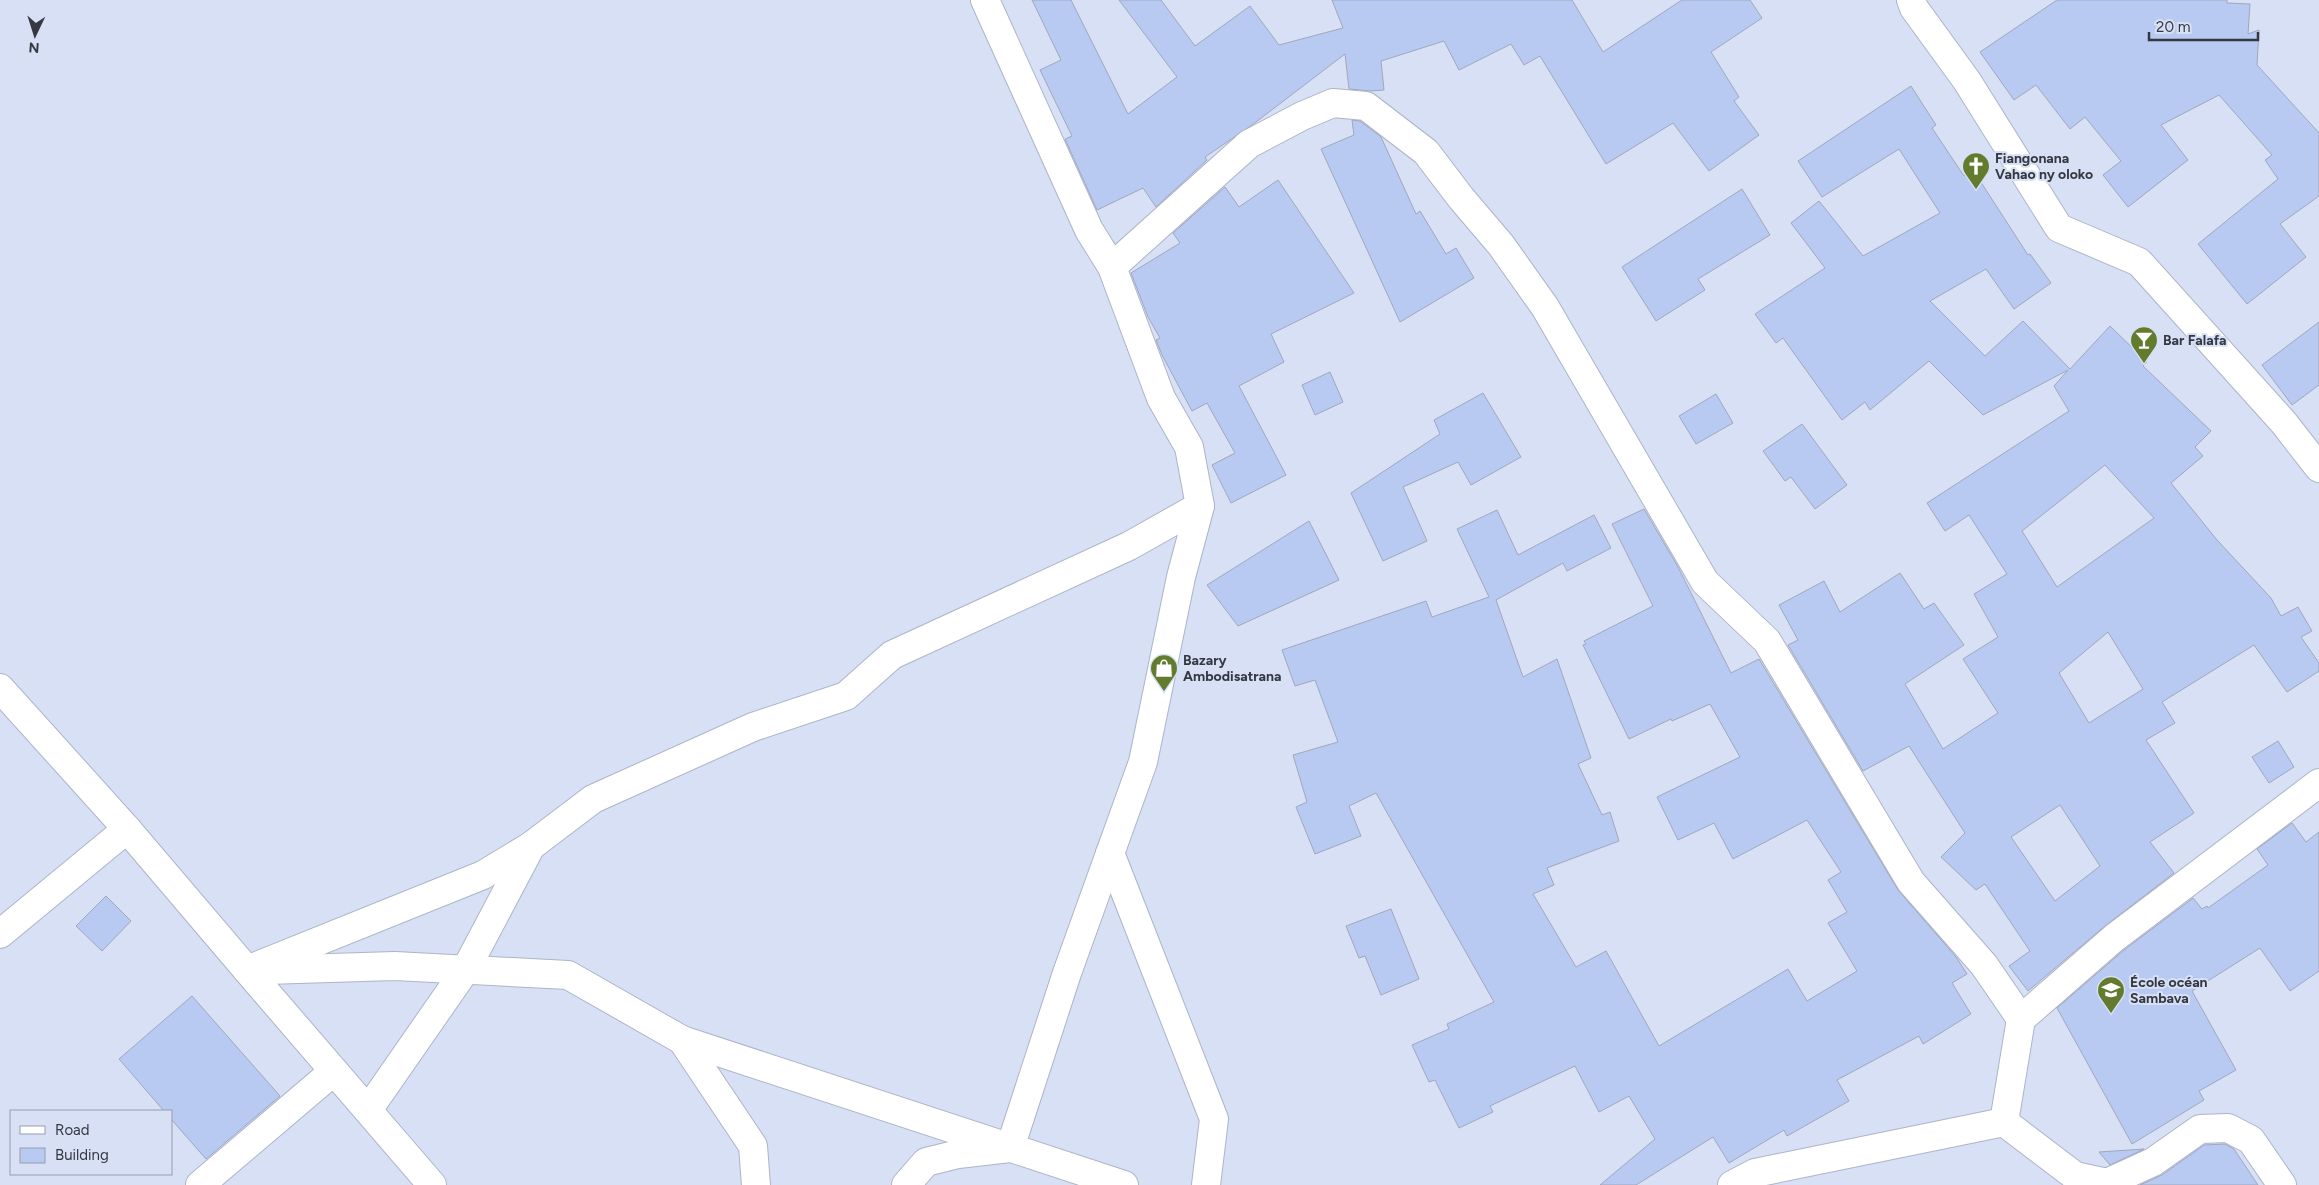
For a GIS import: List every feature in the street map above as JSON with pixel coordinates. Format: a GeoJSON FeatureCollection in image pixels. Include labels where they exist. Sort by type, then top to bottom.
{"type":"FeatureCollection","features":[{"type":"Feature","properties":{"kind":"street"},"geometry":{"type":"LineString","coordinates":[[985,0],[1089,230],[1112,268],[1162,398],[1189,447],[1200,506],[1181,577],[1143,762],[1066,973],[1010,1148]]}},
{"type":"Feature","properties":{"kind":"street"},"geometry":{"type":"LineString","coordinates":[[1911,0],[1914,8],[1967,81],[2059,228],[2139,262],[2284,422],[2319,468]]}},
{"type":"Feature","properties":{"kind":"street"},"geometry":{"type":"LineString","coordinates":[[1112,268],[1249,144],[1302,116],[1333,103],[1366,106],[1426,152],[1461,198],[1501,245],[1545,307],[1705,582],[1766,642],[1911,882],[1984,965],[2021,1019]]}},
{"type":"Feature","properties":{"kind":"street"},"geometry":{"type":"LineString","coordinates":[[246,970],[483,875],[531,846],[593,799],[753,727],[846,696],[892,655],[1129,546],[1200,506]]}},
{"type":"Feature","properties":{"kind":"street"},"geometry":{"type":"LineString","coordinates":[[0,688],[127,828],[246,970],[432,1185]]}},
{"type":"Feature","properties":{"kind":"street"},"geometry":{"type":"LineString","coordinates":[[2004,1122],[2021,1019],[2114,938],[2319,783]]}},
{"type":"Feature","properties":{"kind":"street"},"geometry":{"type":"LineString","coordinates":[[0,934],[127,828]]}},
{"type":"Feature","properties":{"kind":"street"},"geometry":{"type":"LineString","coordinates":[[368,1110],[466,970],[531,846]]}},
{"type":"Feature","properties":{"kind":"street"},"geometry":{"type":"LineString","coordinates":[[1110,853],[1214,1119],[1206,1185]]}},
{"type":"Feature","properties":{"kind":"street"},"geometry":{"type":"LineString","coordinates":[[246,970],[396,966],[568,975],[682,1040],[1124,1185]]}},
{"type":"Feature","properties":{"kind":"street"},"geometry":{"type":"LineString","coordinates":[[682,1040],[753,1146],[756,1185]]}},
{"type":"Feature","properties":{"kind":"street"},"geometry":{"type":"LineString","coordinates":[[200,1185],[334,1071]]}},
{"type":"Feature","properties":{"kind":"street"},"geometry":{"type":"LineString","coordinates":[[1732,1185],[1755,1173],[2004,1122],[2075,1176],[2107,1183],[2154,1162],[2200,1129],[2228,1128],[2251,1140],[2282,1185]]}},
{"type":"Feature","properties":{"kind":"street"},"geometry":{"type":"LineString","coordinates":[[906,1185],[926,1162],[958,1154],[1010,1148]]}},
{"type":"Feature","properties":{"kind":"building"},"geometry":{"type":"Polygon","coordinates":[[[1032,0],[1071,0],[1128,114],[1177,77],[1119,0],[1161,0],[1195,46],[1250,6],[1279,45],[1343,28],[1332,0],[1572,0],[1603,52],[1682,0],[1750,0],[1762,18],[1711,52],[1739,97],[1734,101],[1759,135],[1709,171],[1673,123],[1606,164],[1540,56],[1524,65],[1511,44],[1459,70],[1444,41],[1381,61],[1384,90],[1349,89],[1345,54],[1252,125],[1205,157],[1207,160],[1156,207],[1143,188],[1097,210],[1065,139],[1072,136],[1040,70],[1061,60],[1032,0]]]}},
{"type":"Feature","properties":{"kind":"building"},"geometry":{"type":"Polygon","coordinates":[[[2057,0],[2227,0],[2227,3],[2250,4],[2248,34],[2259,30],[2257,65],[2319,133],[2319,196],[2280,224],[2306,257],[2247,304],[2198,244],[2278,179],[2265,160],[2272,155],[2219,95],[2161,125],[2188,160],[2128,207],[2103,175],[2121,161],[2085,117],[2070,129],[2036,85],[2014,100],[1980,52],[2057,0]]]}},
{"type":"Feature","properties":{"kind":"building"},"geometry":{"type":"Polygon","coordinates":[[[1911,86],[1936,125],[1932,128],[1964,176],[1973,170],[2028,255],[2030,254],[2051,283],[2014,309],[1986,269],[1930,301],[1985,356],[2023,321],[2070,369],[2110,326],[2147,362],[2143,366],[2211,431],[2195,447],[2203,456],[2171,483],[2217,540],[2271,598],[2281,616],[2298,607],[2312,631],[2301,637],[2319,663],[2319,671],[2287,692],[2254,645],[2162,702],[2175,723],[2146,740],[2194,813],[2150,842],[2174,873],[2105,926],[2028,991],[2009,966],[2030,951],[1985,884],[1976,890],[1941,857],[1965,833],[1909,746],[1863,771],[1788,645],[1798,640],[1779,605],[1824,581],[1840,612],[1900,573],[1924,609],[1934,603],[1964,645],[1905,684],[1943,749],[1998,713],[1963,659],[1998,637],[1974,594],[2007,574],[1969,515],[1945,531],[1927,503],[2069,411],[2054,386],[2068,370],[1983,415],[1929,361],[1870,410],[1865,402],[1842,420],[1783,338],[1776,343],[1755,314],[1825,268],[1791,223],[1819,201],[1863,256],[1940,213],[1899,149],[1822,197],[1798,161],[1911,86]],[[2105,465],[2022,531],[2057,587],[2154,518],[2105,465]],[[2108,632],[2059,673],[2089,723],[2143,689],[2108,632]],[[2060,805],[2011,837],[2055,901],[2100,866],[2060,805]]]}},
{"type":"Feature","properties":{"kind":"building"},"geometry":{"type":"Polygon","coordinates":[[[1352,120],[1360,121],[1381,137],[1416,214],[1420,211],[1446,254],[1456,248],[1474,278],[1400,322],[1321,149],[1354,135],[1352,120]]]}},
{"type":"Feature","properties":{"kind":"building"},"geometry":{"type":"Polygon","coordinates":[[[1278,180],[1354,293],[1271,334],[1284,362],[1239,386],[1286,475],[1231,503],[1212,465],[1235,453],[1207,403],[1192,411],[1162,355],[1156,340],[1160,338],[1148,317],[1131,273],[1180,243],[1173,233],[1225,187],[1239,207],[1278,180]]]}},
{"type":"Feature","properties":{"kind":"building"},"geometry":{"type":"Polygon","coordinates":[[[1742,189],[1770,235],[1698,279],[1705,290],[1656,321],[1622,267],[1742,189]]]}},
{"type":"Feature","properties":{"kind":"building"},"geometry":{"type":"Polygon","coordinates":[[[2319,322],[2319,385],[2292,405],[2262,365],[2319,322]]]}},
{"type":"Feature","properties":{"kind":"building"},"geometry":{"type":"Polygon","coordinates":[[[1330,372],[1343,402],[1315,415],[1302,385],[1330,372]]]}},
{"type":"Feature","properties":{"kind":"building"},"geometry":{"type":"Polygon","coordinates":[[[1483,393],[1521,457],[1471,485],[1458,462],[1403,487],[1427,541],[1383,561],[1351,493],[1440,434],[1434,420],[1483,393]]]}},
{"type":"Feature","properties":{"kind":"building"},"geometry":{"type":"Polygon","coordinates":[[[1716,394],[1733,423],[1696,444],[1679,416],[1716,394]]]}},
{"type":"Feature","properties":{"kind":"building"},"geometry":{"type":"Polygon","coordinates":[[[1802,424],[1847,485],[1815,509],[1791,477],[1785,481],[1763,451],[1802,424]]]}},
{"type":"Feature","properties":{"kind":"building"},"geometry":{"type":"Polygon","coordinates":[[[1644,509],[1678,567],[1731,673],[1759,659],[1898,890],[1956,957],[1967,974],[1952,983],[1971,1014],[1923,1044],[1919,1036],[1837,1080],[1849,1101],[1787,1136],[1784,1130],[1729,1163],[1713,1137],[1636,1185],[1600,1185],[1655,1139],[1629,1096],[1599,1112],[1575,1066],[1490,1106],[1493,1112],[1459,1128],[1435,1080],[1429,1082],[1412,1045],[1449,1029],[1447,1024],[1494,1002],[1376,793],[1349,806],[1361,836],[1315,854],[1296,807],[1307,802],[1293,755],[1338,742],[1315,680],[1295,686],[1282,650],[1426,601],[1432,617],[1489,597],[1457,529],[1497,510],[1518,555],[1594,515],[1611,548],[1567,571],[1563,563],[1496,600],[1523,677],[1557,659],[1591,758],[1578,764],[1602,815],[1610,812],[1619,841],[1547,868],[1554,885],[1533,894],[1576,967],[1606,951],[1659,1046],[1788,969],[1807,1001],[1857,971],[1828,923],[1847,912],[1828,880],[1841,872],[1807,820],[1733,859],[1714,823],[1678,840],[1657,797],[1740,757],[1710,704],[1672,721],[1671,719],[1629,739],[1583,645],[1586,644],[1584,641],[1653,606],[1612,524],[1644,509]]]}},
{"type":"Feature","properties":{"kind":"building"},"geometry":{"type":"Polygon","coordinates":[[[1309,521],[1339,580],[1238,626],[1207,585],[1309,521]]]}},
{"type":"Feature","properties":{"kind":"building"},"geometry":{"type":"Polygon","coordinates":[[[2278,741],[2294,767],[2269,783],[2252,757],[2278,741]]]}},
{"type":"Feature","properties":{"kind":"building"},"geometry":{"type":"Polygon","coordinates":[[[2292,823],[2306,842],[2319,832],[2319,971],[2290,991],[2260,948],[2192,991],[2236,1070],[2199,1091],[2204,1100],[2132,1144],[2057,1008],[2124,950],[2193,898],[2202,909],[2207,906],[2208,908],[2268,865],[2257,849],[2292,823]]]}},
{"type":"Feature","properties":{"kind":"building"},"geometry":{"type":"Polygon","coordinates":[[[106,896],[131,921],[102,951],[76,926],[106,896]]]}},
{"type":"Feature","properties":{"kind":"building"},"geometry":{"type":"Polygon","coordinates":[[[1391,909],[1419,979],[1381,995],[1365,956],[1359,958],[1346,926],[1391,909]]]}},
{"type":"Feature","properties":{"kind":"building"},"geometry":{"type":"Polygon","coordinates":[[[192,996],[280,1096],[206,1159],[172,1120],[172,1110],[163,1110],[119,1059],[192,996]]]}},
{"type":"Feature","properties":{"kind":"building"},"geometry":{"type":"Polygon","coordinates":[[[2225,1144],[2234,1149],[2258,1185],[2140,1185],[2162,1175],[2204,1145],[2225,1144]]]}},
{"type":"Feature","properties":{"kind":"building"},"geometry":{"type":"Polygon","coordinates":[[[2144,1149],[2110,1165],[2099,1152],[2144,1149]]]}},
{"type":"Feature","properties":{"kind":"place","name":"Fiangonana Vahao ny oloko"},"geometry":{"type":"Point","coordinates":[1976,190]}},
{"type":"Feature","properties":{"kind":"place","name":"Bar Falafa"},"geometry":{"type":"Point","coordinates":[2144,364]}},
{"type":"Feature","properties":{"kind":"place","name":"Bazary Ambodisatrana"},"geometry":{"type":"Point","coordinates":[1164,692]}},
{"type":"Feature","properties":{"kind":"place","name":"École océan Sambava"},"geometry":{"type":"Point","coordinates":[2111,1014]}}]}
